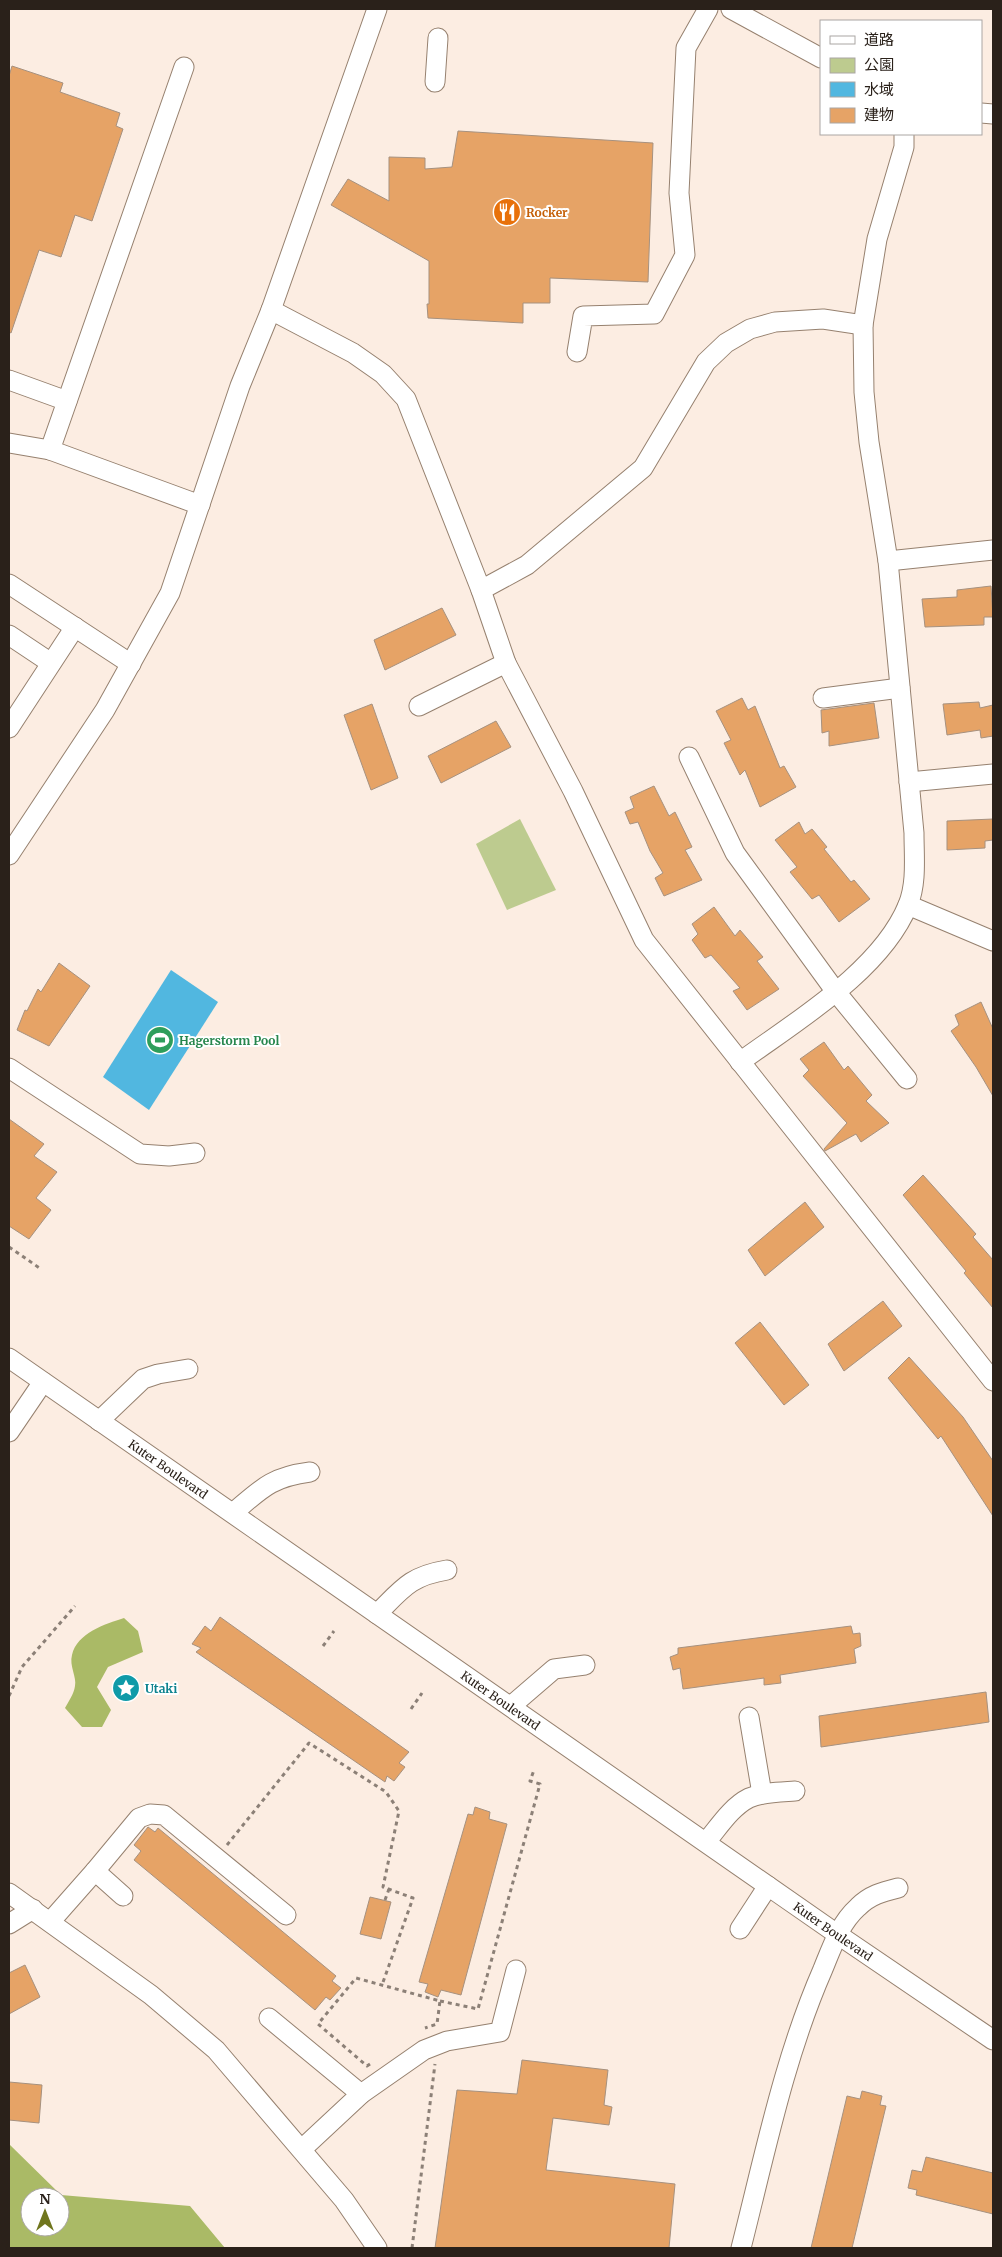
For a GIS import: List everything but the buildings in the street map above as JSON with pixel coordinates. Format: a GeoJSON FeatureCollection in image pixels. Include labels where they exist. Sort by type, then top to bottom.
{"type":"FeatureCollection","features":[{"type":"Feature","properties":{"kind":"street"},"geometry":{"type":"LineString","coordinates":[[9,855],[105,710],[170,594],[240,386],[271,310],[377,9]]}},
{"type":"Feature","properties":{"kind":"street"},"geometry":{"type":"LineString","coordinates":[[577,352],[583,316],[654,314],[685,254],[679,193],[686,48],[708,9]]}},
{"type":"Feature","properties":{"kind":"street"},"geometry":{"type":"LineString","coordinates":[[731,9],[820,57]]}},
{"type":"Feature","properties":{"kind":"street"},"geometry":{"type":"LineString","coordinates":[[435,82],[438,38]]}},
{"type":"Feature","properties":{"kind":"street"},"geometry":{"type":"LineString","coordinates":[[50,450],[184,67]]}},
{"type":"Feature","properties":{"kind":"street"},"geometry":{"type":"LineString","coordinates":[[740,1062],[836,992],[869,961],[890,935],[908,905],[915,873],[914,833],[888,560],[869,442],[864,392],[863,325],[877,239],[904,147],[904,135]]}},
{"type":"Feature","properties":{"kind":"street"},"geometry":{"type":"LineString","coordinates":[[271,310],[353,354],[383,374],[406,400],[481,590],[506,663],[573,791],[644,940],[993,1381]]}},
{"type":"Feature","properties":{"kind":"street"},"geometry":{"type":"LineString","coordinates":[[481,590],[528,565],[643,468],[706,362],[726,343],[750,329],[775,322],[823,319],[863,325]]}},
{"type":"Feature","properties":{"kind":"street"},"geometry":{"type":"LineString","coordinates":[[9,380],[67,401]]}},
{"type":"Feature","properties":{"kind":"street"},"geometry":{"type":"LineString","coordinates":[[9,443],[50,450],[200,505]]}},
{"type":"Feature","properties":{"kind":"street"},"geometry":{"type":"LineString","coordinates":[[888,560],[993,550]]}},
{"type":"Feature","properties":{"kind":"street"},"geometry":{"type":"LineString","coordinates":[[9,584],[131,664]]}},
{"type":"Feature","properties":{"kind":"street"},"geometry":{"type":"LineString","coordinates":[[9,728],[75,627]]}},
{"type":"Feature","properties":{"kind":"street"},"geometry":{"type":"LineString","coordinates":[[9,635],[51,663]]}},
{"type":"Feature","properties":{"kind":"street"},"geometry":{"type":"LineString","coordinates":[[419,706],[506,663]]}},
{"type":"Feature","properties":{"kind":"street"},"geometry":{"type":"LineString","coordinates":[[823,698],[900,688]]}},
{"type":"Feature","properties":{"kind":"street"},"geometry":{"type":"LineString","coordinates":[[690,757],[735,853],[836,992],[907,1079]]}},
{"type":"Feature","properties":{"kind":"street"},"geometry":{"type":"LineString","coordinates":[[909,782],[993,774]]}},
{"type":"Feature","properties":{"kind":"street"},"geometry":{"type":"LineString","coordinates":[[908,905],[993,941]]}},
{"type":"Feature","properties":{"kind":"street"},"geometry":{"type":"LineString","coordinates":[[9,1068],[140,1154],[169,1156],[196,1153]]}},
{"type":"Feature","properties":{"kind":"street","name":"Kuter Boulevard"},"geometry":{"type":"LineString","coordinates":[[9,1358],[837,1934],[993,2040]]}},
{"type":"Feature","properties":{"kind":"street"},"geometry":{"type":"LineString","coordinates":[[99,1420],[143,1379],[158,1374],[188,1369]]}},
{"type":"Feature","properties":{"kind":"street"},"geometry":{"type":"LineString","coordinates":[[9,1432],[43,1382]]}},
{"type":"Feature","properties":{"kind":"street"},"geometry":{"type":"LineString","coordinates":[[232,1513],[261,1488],[276,1480],[290,1475],[310,1472]]}},
{"type":"Feature","properties":{"kind":"street"},"geometry":{"type":"LineString","coordinates":[[378,1614],[404,1586],[417,1577],[447,1570]]}},
{"type":"Feature","properties":{"kind":"street"},"geometry":{"type":"LineString","coordinates":[[511,1706],[554,1669],[586,1665]]}},
{"type":"Feature","properties":{"kind":"street"},"geometry":{"type":"LineString","coordinates":[[749,1717],[762,1794]]}},
{"type":"Feature","properties":{"kind":"street"},"geometry":{"type":"LineString","coordinates":[[706,1842],[735,1809],[748,1799],[762,1794],[795,1791]]}},
{"type":"Feature","properties":{"kind":"street"},"geometry":{"type":"LineString","coordinates":[[50,1922],[139,1818],[150,1814],[164,1815],[286,1915]]}},
{"type":"Feature","properties":{"kind":"street"},"geometry":{"type":"LineString","coordinates":[[95,1871],[123,1896]]}},
{"type":"Feature","properties":{"kind":"street"},"geometry":{"type":"LineString","coordinates":[[740,1929],[768,1886]]}},
{"type":"Feature","properties":{"kind":"street"},"geometry":{"type":"LineString","coordinates":[[741,2248],[783,2081],[804,2011],[837,1934],[857,1907],[877,1893],[898,1888]]}},
{"type":"Feature","properties":{"kind":"street"},"geometry":{"type":"LineString","coordinates":[[9,1893],[150,1995],[216,2050],[344,2200],[377,2248]]}},
{"type":"Feature","properties":{"kind":"street"},"geometry":{"type":"LineString","coordinates":[[9,1924],[33,1909]]}},
{"type":"Feature","properties":{"kind":"street"},"geometry":{"type":"LineString","coordinates":[[302,2149],[361,2094],[424,2050],[448,2041],[500,2032],[516,1970]]}},
{"type":"Feature","properties":{"kind":"street"},"geometry":{"type":"LineString","coordinates":[[269,2018],[361,2094]]}},
{"type":"Feature","properties":{"kind":"path"},"geometry":{"type":"LineString","coordinates":[[9,1247],[41,1269]]}},
{"type":"Feature","properties":{"kind":"path"},"geometry":{"type":"LineString","coordinates":[[9,1696],[22,1667],[75,1606]]}},
{"type":"Feature","properties":{"kind":"path"},"geometry":{"type":"LineString","coordinates":[[323,1646],[334,1631]]}},
{"type":"Feature","properties":{"kind":"path"},"geometry":{"type":"LineString","coordinates":[[412,1709],[422,1693]]}},
{"type":"Feature","properties":{"kind":"path"},"geometry":{"type":"LineString","coordinates":[[216,1858],[309,1743],[386,1792],[399,1811],[383,1887],[414,1898],[382,1985]]}},
{"type":"Feature","properties":{"kind":"path"},"geometry":{"type":"LineString","coordinates":[[376,2061],[368,2066],[318,2024],[356,1978],[440,2001],[478,2009],[540,1784],[530,1781],[534,1770]]}},
{"type":"Feature","properties":{"kind":"path"},"geometry":{"type":"LineString","coordinates":[[385,1900],[389,1889]]}},
{"type":"Feature","properties":{"kind":"path"},"geometry":{"type":"LineString","coordinates":[[425,2028],[437,2024],[440,2001]]}},
{"type":"Feature","properties":{"kind":"path"},"geometry":{"type":"LineString","coordinates":[[412,2248],[436,2063]]}},
{"type":"Feature","properties":{"kind":"green space"},"geometry":{"type":"Polygon","coordinates":[[[520,819],[556,890],[507,910],[476,844],[520,819]]]}},
{"type":"Feature","properties":{"kind":"green space"},"geometry":{"type":"Polygon","coordinates":[[[124,1618],[138,1631],[143,1652],[108,1667],[97,1687],[111,1710],[102,1727],[82,1727],[65,1708],[75,1686],[71,1659],[75,1647],[93,1630],[124,1618]]]}},
{"type":"Feature","properties":{"kind":"green space"},"geometry":{"type":"Polygon","coordinates":[[[9,2144],[53,2187],[20,2187],[20,2237],[70,2237],[70,2196],[190,2206],[225,2248],[9,2248],[9,2144]]]}},
{"type":"Feature","properties":{"kind":"water","name":"Hagerstorm Pool"},"geometry":{"type":"Polygon","coordinates":[[[171,970],[218,1002],[149,1110],[103,1077],[171,970]]]}},
{"type":"Feature","properties":{"kind":"place","name":"Rocker"},"geometry":{"type":"Point","coordinates":[507,212]}},
{"type":"Feature","properties":{"kind":"place","name":"Hagerstorm Pool"},"geometry":{"type":"Point","coordinates":[160,1040]}},
{"type":"Feature","properties":{"kind":"place","name":"Utaki"},"geometry":{"type":"Point","coordinates":[126,1688]}}]}
